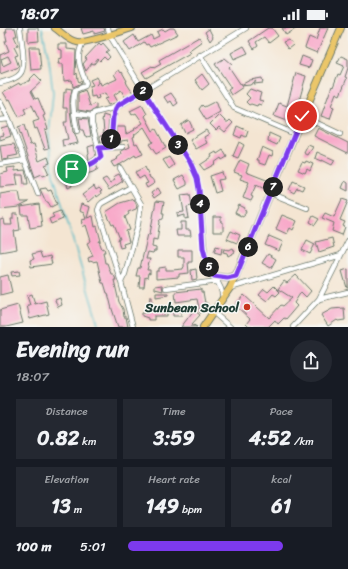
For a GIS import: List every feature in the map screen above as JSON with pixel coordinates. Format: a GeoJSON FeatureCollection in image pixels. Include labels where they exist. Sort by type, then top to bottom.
{"type":"FeatureCollection","features":[{"type":"Feature","properties":{"kind":"main road"},"geometry":{"type":"LineString","coordinates":[[55,28],[76,42],[83,42],[110,36],[132,28]]}},
{"type":"Feature","properties":{"kind":"main road"},"geometry":{"type":"LineString","coordinates":[[203,327],[214,313],[236,276],[302,116],[341,28]]}},
{"type":"Feature","properties":{"kind":"main road"},"geometry":{"type":"LineString","coordinates":[[216,278],[236,276]]}},
{"type":"Feature","properties":{"kind":"street"},"geometry":{"type":"LineString","coordinates":[[0,83],[15,78],[22,70],[23,57],[20,28]]}},
{"type":"Feature","properties":{"kind":"street"},"geometry":{"type":"LineString","coordinates":[[108,28],[110,36],[190,162],[197,178],[203,248],[207,263],[216,278],[223,298]]}},
{"type":"Feature","properties":{"kind":"street"},"geometry":{"type":"LineString","coordinates":[[72,169],[73,166],[83,166],[96,162],[101,157],[92,124],[92,116],[94,113],[117,106],[246,28]]}},
{"type":"Feature","properties":{"kind":"street"},"geometry":{"type":"LineString","coordinates":[[77,131],[74,113],[75,90],[85,86],[86,83],[79,66],[79,50],[83,42]]}},
{"type":"Feature","properties":{"kind":"street"},"geometry":{"type":"LineString","coordinates":[[200,55],[234,108],[295,134]]}},
{"type":"Feature","properties":{"kind":"street"},"geometry":{"type":"LineString","coordinates":[[0,102],[9,119],[38,194]]}},
{"type":"Feature","properties":{"kind":"street"},"geometry":{"type":"LineString","coordinates":[[111,147],[113,117],[117,106]]}},
{"type":"Feature","properties":{"kind":"street"},"geometry":{"type":"LineString","coordinates":[[74,113],[92,116]]}},
{"type":"Feature","properties":{"kind":"street"},"geometry":{"type":"LineString","coordinates":[[302,116],[340,134]]}},
{"type":"Feature","properties":{"kind":"street"},"geometry":{"type":"LineString","coordinates":[[0,120],[9,119]]}},
{"type":"Feature","properties":{"kind":"street"},"geometry":{"type":"LineString","coordinates":[[99,148],[123,147]]}},
{"type":"Feature","properties":{"kind":"street"},"geometry":{"type":"LineString","coordinates":[[0,164],[25,160]]}},
{"type":"Feature","properties":{"kind":"street"},"geometry":{"type":"LineString","coordinates":[[120,168],[141,204],[125,274],[121,282]]}},
{"type":"Feature","properties":{"kind":"street"},"geometry":{"type":"LineString","coordinates":[[132,187],[102,203],[98,210],[121,282],[133,327]]}},
{"type":"Feature","properties":{"kind":"street"},"geometry":{"type":"LineString","coordinates":[[270,193],[307,208]]}},
{"type":"Feature","properties":{"kind":"street"},"geometry":{"type":"LineString","coordinates":[[293,327],[319,299],[348,241]]}},
{"type":"Feature","properties":{"kind":"street"},"geometry":{"type":"LineString","coordinates":[[230,288],[340,255]]}},
{"type":"Feature","properties":{"kind":"street"},"geometry":{"type":"LineString","coordinates":[[166,288],[216,278]]}},
{"type":"Feature","properties":{"kind":"street"},"geometry":{"type":"LineString","coordinates":[[319,299],[348,292]]}},
{"type":"Feature","properties":{"kind":"street"},"geometry":{"type":"LineString","coordinates":[[214,313],[230,327]]}},
{"type":"Feature","properties":{"kind":"building"},"geometry":{"type":"Polygon","coordinates":[[[6,28],[15,28],[17,36],[14,36],[18,45],[14,47],[18,55],[15,56],[19,67],[0,74],[0,55],[9,51],[5,41],[7,41],[5,32],[7,32],[6,28]],[[8,56],[1,59],[3,66],[11,62],[8,56]]]}},
{"type":"Feature","properties":{"kind":"building"},"geometry":{"type":"Polygon","coordinates":[[[28,28],[38,28],[39,41],[28,42],[28,28]]]}},
{"type":"Feature","properties":{"kind":"building"},"geometry":{"type":"Polygon","coordinates":[[[81,28],[104,28],[105,31],[94,34],[94,31],[83,34],[81,28]]]}},
{"type":"Feature","properties":{"kind":"building"},"geometry":{"type":"Polygon","coordinates":[[[170,28],[174,28],[178,34],[150,47],[144,42],[130,51],[124,42],[134,35],[138,42],[151,35],[153,39],[159,36],[157,32],[163,29],[165,31],[170,28]]]}},
{"type":"Feature","properties":{"kind":"building"},"geometry":{"type":"Polygon","coordinates":[[[268,28],[272,28],[278,36],[269,43],[264,37],[256,42],[258,46],[254,49],[249,41],[268,28]]]}},
{"type":"Feature","properties":{"kind":"building"},"geometry":{"type":"Polygon","coordinates":[[[282,28],[297,28],[286,35],[282,28]]]}},
{"type":"Feature","properties":{"kind":"building"},"geometry":{"type":"Polygon","coordinates":[[[320,28],[328,28],[317,53],[305,48],[309,37],[316,40],[320,28]]]}},
{"type":"Feature","properties":{"kind":"building"},"geometry":{"type":"Polygon","coordinates":[[[209,29],[213,37],[210,41],[205,32],[209,29]]]}},
{"type":"Feature","properties":{"kind":"building"},"geometry":{"type":"Polygon","coordinates":[[[199,37],[202,41],[188,51],[190,53],[146,78],[142,72],[152,66],[154,68],[161,64],[159,60],[199,37]]]}},
{"type":"Feature","properties":{"kind":"building"},"geometry":{"type":"Polygon","coordinates":[[[289,40],[293,45],[288,49],[283,42],[289,40]]]}},
{"type":"Feature","properties":{"kind":"building"},"geometry":{"type":"Polygon","coordinates":[[[99,43],[101,45],[103,43],[109,50],[106,52],[110,57],[107,60],[104,57],[100,61],[98,59],[94,64],[92,63],[86,71],[83,64],[87,59],[85,58],[99,43]]]}},
{"type":"Feature","properties":{"kind":"building"},"geometry":{"type":"Polygon","coordinates":[[[58,44],[67,44],[67,49],[76,50],[75,75],[77,73],[79,82],[81,81],[82,83],[73,87],[72,80],[64,81],[63,64],[58,64],[59,59],[62,58],[62,50],[58,49],[58,44]]]}},
{"type":"Feature","properties":{"kind":"building"},"geometry":{"type":"Polygon","coordinates":[[[244,46],[248,53],[234,59],[231,53],[244,46]]]}},
{"type":"Feature","properties":{"kind":"building"},"geometry":{"type":"Polygon","coordinates":[[[29,47],[39,47],[41,69],[31,70],[29,47]]]}},
{"type":"Feature","properties":{"kind":"building"},"geometry":{"type":"Polygon","coordinates":[[[302,56],[312,60],[309,68],[299,65],[302,56]]]}},
{"type":"Feature","properties":{"kind":"building"},"geometry":{"type":"Polygon","coordinates":[[[341,56],[348,59],[348,68],[345,77],[347,78],[340,95],[336,93],[331,106],[334,107],[330,119],[321,116],[332,86],[333,87],[338,74],[340,75],[344,66],[337,63],[341,56]]]}},
{"type":"Feature","properties":{"kind":"building"},"geometry":{"type":"Polygon","coordinates":[[[225,58],[232,64],[229,67],[241,85],[250,80],[262,78],[263,83],[254,84],[256,81],[250,85],[241,86],[243,87],[231,95],[228,90],[231,88],[215,64],[225,58]]]}},
{"type":"Feature","properties":{"kind":"building"},"geometry":{"type":"Polygon","coordinates":[[[119,70],[121,73],[122,72],[133,93],[125,97],[121,90],[114,95],[118,102],[108,105],[105,99],[108,98],[105,93],[98,95],[99,98],[96,99],[95,96],[91,97],[90,86],[93,85],[90,80],[97,77],[99,81],[96,85],[100,82],[101,85],[108,83],[117,79],[114,74],[119,70]]]}},
{"type":"Feature","properties":{"kind":"building"},"geometry":{"type":"Polygon","coordinates":[[[296,73],[306,76],[299,101],[296,100],[293,109],[295,109],[290,122],[274,116],[279,103],[287,106],[296,73]]]}},
{"type":"Feature","properties":{"kind":"building"},"geometry":{"type":"Polygon","coordinates":[[[35,74],[42,81],[31,91],[35,99],[38,98],[45,115],[43,116],[48,129],[45,130],[49,148],[45,149],[37,128],[35,129],[33,122],[39,120],[32,105],[24,109],[26,113],[19,117],[10,99],[8,100],[3,92],[19,83],[20,85],[31,80],[30,79],[35,74]]]}},
{"type":"Feature","properties":{"kind":"building"},"geometry":{"type":"Polygon","coordinates":[[[202,74],[209,84],[202,90],[195,80],[202,74]]]}},
{"type":"Feature","properties":{"kind":"building"},"geometry":{"type":"Polygon","coordinates":[[[66,88],[72,89],[70,110],[73,132],[78,143],[63,146],[62,140],[68,139],[64,122],[67,122],[67,108],[63,108],[64,92],[66,93],[66,88]]]}},
{"type":"Feature","properties":{"kind":"building"},"geometry":{"type":"Polygon","coordinates":[[[250,89],[261,93],[259,100],[263,101],[261,105],[249,105],[246,102],[250,98],[246,94],[250,89]]]}},
{"type":"Feature","properties":{"kind":"building"},"geometry":{"type":"Polygon","coordinates":[[[85,90],[90,106],[96,104],[96,109],[90,112],[78,110],[78,93],[85,90]]]}},
{"type":"Feature","properties":{"kind":"building"},"geometry":{"type":"Polygon","coordinates":[[[171,93],[178,103],[174,106],[171,101],[168,103],[164,97],[171,93]]]}},
{"type":"Feature","properties":{"kind":"building"},"geometry":{"type":"Polygon","coordinates":[[[216,101],[220,112],[206,120],[199,109],[202,105],[204,107],[216,101]]]}},
{"type":"Feature","properties":{"kind":"building"},"geometry":{"type":"Polygon","coordinates":[[[142,105],[147,114],[145,116],[153,131],[156,129],[166,148],[156,154],[149,144],[153,142],[144,127],[133,137],[135,144],[137,143],[143,154],[136,157],[135,155],[114,167],[111,162],[118,159],[117,158],[122,154],[121,151],[130,147],[128,140],[115,144],[116,127],[125,127],[126,134],[135,130],[134,129],[143,123],[136,113],[132,115],[130,111],[142,105]]]}},
{"type":"Feature","properties":{"kind":"building"},"geometry":{"type":"Polygon","coordinates":[[[103,115],[109,117],[107,144],[101,143],[100,138],[100,136],[104,136],[102,121],[103,115]]]}},
{"type":"Feature","properties":{"kind":"building"},"geometry":{"type":"Polygon","coordinates":[[[219,115],[226,122],[230,120],[233,123],[225,132],[219,127],[216,130],[210,124],[219,115]]]}},
{"type":"Feature","properties":{"kind":"building"},"geometry":{"type":"Polygon","coordinates":[[[79,118],[88,119],[91,136],[85,136],[83,130],[81,130],[79,118]]]}},
{"type":"Feature","properties":{"kind":"building"},"geometry":{"type":"Polygon","coordinates":[[[189,120],[193,129],[185,133],[181,125],[189,120]]]}},
{"type":"Feature","properties":{"kind":"building"},"geometry":{"type":"Polygon","coordinates":[[[24,125],[30,145],[34,144],[39,161],[48,157],[50,163],[45,165],[49,174],[43,176],[42,174],[35,177],[18,127],[24,125]]]}},
{"type":"Feature","properties":{"kind":"building"},"geometry":{"type":"Polygon","coordinates":[[[8,126],[11,136],[0,140],[0,136],[4,135],[1,128],[8,126]]]}},
{"type":"Feature","properties":{"kind":"building"},"geometry":{"type":"Polygon","coordinates":[[[237,126],[248,131],[246,137],[242,135],[241,138],[234,135],[237,126]]]}},
{"type":"Feature","properties":{"kind":"building"},"geometry":{"type":"Polygon","coordinates":[[[318,128],[348,143],[348,153],[314,136],[318,128]]]}},
{"type":"Feature","properties":{"kind":"building"},"geometry":{"type":"Polygon","coordinates":[[[206,130],[209,134],[204,137],[207,143],[196,149],[190,140],[206,130]]]}},
{"type":"Feature","properties":{"kind":"building"},"geometry":{"type":"Polygon","coordinates":[[[269,133],[280,138],[277,145],[268,141],[269,133]]]}},
{"type":"Feature","properties":{"kind":"building"},"geometry":{"type":"Polygon","coordinates":[[[239,142],[244,145],[238,158],[233,156],[239,142]]]}},
{"type":"Feature","properties":{"kind":"building"},"geometry":{"type":"Polygon","coordinates":[[[14,144],[18,155],[2,160],[0,146],[14,144]]]}},
{"type":"Feature","properties":{"kind":"building"},"geometry":{"type":"Polygon","coordinates":[[[94,145],[96,156],[89,161],[85,162],[89,160],[88,147],[94,145]]]}},
{"type":"Feature","properties":{"kind":"building"},"geometry":{"type":"Polygon","coordinates":[[[308,145],[313,147],[308,155],[304,153],[308,145]]]}},
{"type":"Feature","properties":{"kind":"building"},"geometry":{"type":"Polygon","coordinates":[[[262,147],[273,152],[272,156],[269,155],[265,165],[259,163],[259,160],[257,160],[262,147]]]}},
{"type":"Feature","properties":{"kind":"building"},"geometry":{"type":"Polygon","coordinates":[[[223,150],[227,157],[222,160],[221,158],[214,163],[215,164],[204,170],[200,165],[212,157],[211,155],[216,152],[217,154],[223,150]]]}},
{"type":"Feature","properties":{"kind":"building"},"geometry":{"type":"Polygon","coordinates":[[[317,152],[335,160],[332,165],[315,158],[317,152]]]}},
{"type":"Feature","properties":{"kind":"building"},"geometry":{"type":"Polygon","coordinates":[[[169,157],[174,165],[169,169],[163,160],[169,157]]]}},
{"type":"Feature","properties":{"kind":"building"},"geometry":{"type":"Polygon","coordinates":[[[240,160],[249,164],[246,172],[269,181],[265,189],[256,185],[251,196],[253,197],[251,201],[243,198],[249,182],[240,179],[242,175],[234,172],[240,160]]]}},
{"type":"Feature","properties":{"kind":"building"},"geometry":{"type":"Polygon","coordinates":[[[306,161],[313,164],[310,171],[307,169],[305,173],[298,170],[302,162],[305,163],[306,161]]]}},
{"type":"Feature","properties":{"kind":"building"},"geometry":{"type":"Polygon","coordinates":[[[96,165],[98,169],[93,172],[77,177],[76,175],[69,177],[72,186],[68,188],[63,170],[68,169],[73,173],[96,165]]]}},
{"type":"Feature","properties":{"kind":"building"},"geometry":{"type":"Polygon","coordinates":[[[15,167],[15,171],[25,170],[28,184],[24,184],[23,175],[16,175],[18,185],[0,187],[0,174],[8,172],[7,168],[15,167]]]}},
{"type":"Feature","properties":{"kind":"building"},"geometry":{"type":"Polygon","coordinates":[[[145,167],[150,178],[155,183],[147,188],[145,184],[148,183],[144,176],[139,179],[135,172],[145,167]]]}},
{"type":"Feature","properties":{"kind":"building"},"geometry":{"type":"Polygon","coordinates":[[[222,172],[224,179],[218,180],[221,191],[215,193],[210,176],[222,172]]]}},
{"type":"Feature","properties":{"kind":"building"},"geometry":{"type":"Polygon","coordinates":[[[119,174],[123,181],[109,190],[102,180],[106,178],[110,183],[115,180],[113,177],[119,174]]]}},
{"type":"Feature","properties":{"kind":"building"},"geometry":{"type":"Polygon","coordinates":[[[183,175],[187,185],[179,189],[174,180],[183,175]]]}},
{"type":"Feature","properties":{"kind":"building"},"geometry":{"type":"Polygon","coordinates":[[[293,181],[304,186],[302,190],[297,188],[294,193],[289,190],[293,181]]]}},
{"type":"Feature","properties":{"kind":"building"},"geometry":{"type":"Polygon","coordinates":[[[345,181],[348,183],[348,191],[342,188],[345,181]]]}},
{"type":"Feature","properties":{"kind":"building"},"geometry":{"type":"Polygon","coordinates":[[[94,186],[96,190],[99,188],[102,191],[100,192],[101,194],[97,197],[96,195],[88,202],[82,195],[94,186]]]}},
{"type":"Feature","properties":{"kind":"building"},"geometry":{"type":"Polygon","coordinates":[[[46,188],[48,191],[51,190],[57,204],[51,207],[48,202],[46,202],[40,189],[46,188]]]}},
{"type":"Feature","properties":{"kind":"building"},"geometry":{"type":"Polygon","coordinates":[[[158,188],[161,193],[154,198],[151,193],[158,188]]]}},
{"type":"Feature","properties":{"kind":"building"},"geometry":{"type":"Polygon","coordinates":[[[19,192],[21,202],[29,202],[19,207],[0,209],[0,194],[19,192]]]}},
{"type":"Feature","properties":{"kind":"building"},"geometry":{"type":"Polygon","coordinates":[[[190,194],[192,206],[187,207],[189,218],[185,219],[185,215],[178,217],[177,213],[184,212],[181,195],[190,194]]]}},
{"type":"Feature","properties":{"kind":"building"},"geometry":{"type":"Polygon","coordinates":[[[134,199],[137,206],[136,209],[128,212],[129,214],[125,217],[130,230],[126,231],[129,242],[123,244],[124,247],[120,248],[118,239],[120,239],[114,224],[112,225],[106,212],[120,203],[134,199]]]}},
{"type":"Feature","properties":{"kind":"building"},"geometry":{"type":"Polygon","coordinates":[[[342,199],[348,201],[340,220],[345,222],[342,235],[332,231],[334,223],[322,218],[325,213],[334,217],[342,199]]]}},
{"type":"Feature","properties":{"kind":"building"},"geometry":{"type":"Polygon","coordinates":[[[156,201],[164,202],[162,213],[164,213],[163,219],[159,220],[157,240],[153,239],[152,247],[156,248],[156,251],[153,253],[148,252],[146,259],[150,259],[147,270],[150,270],[150,274],[148,273],[147,278],[145,277],[144,287],[139,287],[140,276],[136,276],[138,268],[140,268],[148,234],[150,234],[156,201]]]}},
{"type":"Feature","properties":{"kind":"building"},"geometry":{"type":"Polygon","coordinates":[[[39,204],[42,226],[30,228],[28,215],[22,215],[21,207],[39,204]]]}},
{"type":"Feature","properties":{"kind":"building"},"geometry":{"type":"Polygon","coordinates":[[[81,204],[90,207],[87,218],[93,216],[95,227],[97,226],[101,241],[99,241],[105,252],[103,252],[105,263],[107,263],[111,274],[114,275],[116,280],[114,280],[119,302],[123,309],[124,317],[126,317],[128,327],[118,327],[108,293],[104,283],[102,283],[97,261],[89,262],[88,258],[93,256],[87,243],[91,241],[86,225],[83,227],[82,220],[86,219],[84,213],[79,211],[81,204]]]}},
{"type":"Feature","properties":{"kind":"building"},"geometry":{"type":"Polygon","coordinates":[[[239,205],[245,208],[244,210],[246,211],[243,217],[235,213],[239,205]]]}},
{"type":"Feature","properties":{"kind":"building"},"geometry":{"type":"Polygon","coordinates":[[[60,211],[63,219],[51,224],[49,219],[54,217],[52,214],[60,211]]]}},
{"type":"Feature","properties":{"kind":"building"},"geometry":{"type":"Polygon","coordinates":[[[13,214],[18,214],[20,230],[14,231],[17,249],[0,252],[0,220],[4,219],[5,225],[12,225],[11,219],[13,219],[13,214]]]}},
{"type":"Feature","properties":{"kind":"building"},"geometry":{"type":"Polygon","coordinates":[[[282,215],[297,221],[293,230],[290,228],[287,234],[276,229],[282,215]]]}},
{"type":"Feature","properties":{"kind":"building"},"geometry":{"type":"Polygon","coordinates":[[[313,216],[319,219],[315,225],[310,222],[313,216]]]}},
{"type":"Feature","properties":{"kind":"building"},"geometry":{"type":"Polygon","coordinates":[[[213,217],[221,217],[221,222],[223,222],[223,232],[213,232],[213,217]]]}},
{"type":"Feature","properties":{"kind":"building"},"geometry":{"type":"Polygon","coordinates":[[[181,222],[186,222],[186,230],[190,230],[191,236],[177,236],[176,230],[181,230],[181,222]]]}},
{"type":"Feature","properties":{"kind":"building"},"geometry":{"type":"Polygon","coordinates":[[[231,231],[240,235],[237,243],[227,239],[231,231]]]}},
{"type":"Feature","properties":{"kind":"building"},"geometry":{"type":"Polygon","coordinates":[[[269,236],[283,242],[279,251],[265,245],[269,236]]]}},
{"type":"Feature","properties":{"kind":"building"},"geometry":{"type":"Polygon","coordinates":[[[332,238],[334,247],[319,252],[316,242],[332,238]]]}},
{"type":"Feature","properties":{"kind":"building"},"geometry":{"type":"Polygon","coordinates":[[[307,240],[315,244],[310,254],[302,250],[307,240]]]}},
{"type":"Feature","properties":{"kind":"building"},"geometry":{"type":"Polygon","coordinates":[[[216,246],[222,248],[221,254],[214,252],[216,246]]]}},
{"type":"Feature","properties":{"kind":"building"},"geometry":{"type":"Polygon","coordinates":[[[233,248],[235,252],[228,256],[227,253],[223,252],[224,249],[229,250],[233,248]]]}},
{"type":"Feature","properties":{"kind":"building"},"geometry":{"type":"Polygon","coordinates":[[[178,250],[192,250],[192,262],[188,262],[189,273],[179,274],[179,277],[156,279],[156,271],[159,271],[159,268],[166,267],[166,270],[183,269],[184,257],[178,257],[178,250]]]}},
{"type":"Feature","properties":{"kind":"building"},"geometry":{"type":"Polygon","coordinates":[[[40,252],[42,258],[50,256],[52,264],[31,267],[30,260],[34,259],[32,254],[40,252]]]}},
{"type":"Feature","properties":{"kind":"building"},"geometry":{"type":"Polygon","coordinates":[[[268,254],[276,259],[271,268],[262,263],[268,254]]]}},
{"type":"Feature","properties":{"kind":"building"},"geometry":{"type":"Polygon","coordinates":[[[196,269],[197,279],[192,280],[191,270],[196,269]]]}},
{"type":"Feature","properties":{"kind":"building"},"geometry":{"type":"Polygon","coordinates":[[[348,269],[348,288],[347,288],[342,271],[348,269]]]}},
{"type":"Feature","properties":{"kind":"building"},"geometry":{"type":"Polygon","coordinates":[[[19,271],[20,275],[12,276],[11,272],[19,271]]]}},
{"type":"Feature","properties":{"kind":"building"},"geometry":{"type":"Polygon","coordinates":[[[8,275],[12,292],[0,295],[0,277],[8,275]]]}},
{"type":"Feature","properties":{"kind":"building"},"geometry":{"type":"Polygon","coordinates":[[[296,275],[311,291],[306,297],[301,292],[294,303],[297,306],[286,319],[284,318],[278,324],[275,320],[268,327],[249,327],[246,324],[250,319],[235,305],[244,295],[269,318],[281,305],[283,306],[292,298],[278,289],[284,281],[287,283],[296,275]]]}},
{"type":"Feature","properties":{"kind":"building"},"geometry":{"type":"Polygon","coordinates":[[[162,285],[163,291],[155,289],[155,286],[162,285]]]}},
{"type":"Feature","properties":{"kind":"building"},"geometry":{"type":"Polygon","coordinates":[[[274,286],[280,292],[276,296],[273,294],[267,301],[259,295],[264,289],[268,292],[274,286]]]}},
{"type":"Feature","properties":{"kind":"building"},"geometry":{"type":"Polygon","coordinates":[[[201,289],[205,303],[207,303],[209,310],[200,313],[197,299],[176,302],[175,292],[201,289]]]}},
{"type":"Feature","properties":{"kind":"building"},"geometry":{"type":"Polygon","coordinates":[[[156,293],[168,293],[168,295],[156,297],[156,293]]]}},
{"type":"Feature","properties":{"kind":"building"},"geometry":{"type":"Polygon","coordinates":[[[32,294],[35,304],[46,301],[49,314],[30,319],[27,305],[30,305],[27,296],[32,294]]]}},
{"type":"Feature","properties":{"kind":"building"},"geometry":{"type":"Polygon","coordinates":[[[150,297],[152,297],[152,309],[167,308],[167,316],[154,316],[154,320],[148,320],[148,318],[142,316],[142,313],[148,313],[150,297]]]}},
{"type":"Feature","properties":{"kind":"building"},"geometry":{"type":"Polygon","coordinates":[[[60,298],[62,305],[58,307],[55,300],[60,298]]]}},
{"type":"Feature","properties":{"kind":"building"},"geometry":{"type":"Polygon","coordinates":[[[18,305],[23,323],[0,327],[0,310],[18,305]]]}},
{"type":"Feature","properties":{"kind":"building"},"geometry":{"type":"Polygon","coordinates":[[[173,308],[181,309],[181,316],[173,316],[173,308]]]}},
{"type":"Feature","properties":{"kind":"building"},"geometry":{"type":"Polygon","coordinates":[[[344,308],[345,320],[337,320],[328,326],[321,315],[332,309],[344,308]]]}},
{"type":"Feature","properties":{"kind":"building"},"geometry":{"type":"Polygon","coordinates":[[[194,310],[200,315],[192,324],[197,327],[181,327],[194,310]]]}},
{"type":"Feature","properties":{"kind":"waterway"},"geometry":{"type":"LineString","coordinates":[[42,28],[49,60],[53,93],[49,135],[53,174],[99,327]]}},
{"type":"Feature","properties":{"kind":"place","name":"Sunbeam School"},"geometry":{"type":"Point","coordinates":[247,307]}},
{"type":"Feature","properties":{"kind":"route"},"geometry":{"type":"LineString","coordinates":[[72,169],[73,166],[90,165],[96,162],[101,157],[99,148],[111,147],[113,117],[117,106],[143,90],[190,162],[197,178],[203,248],[207,263],[214,276],[230,278],[236,276],[302,116]]}}]}
